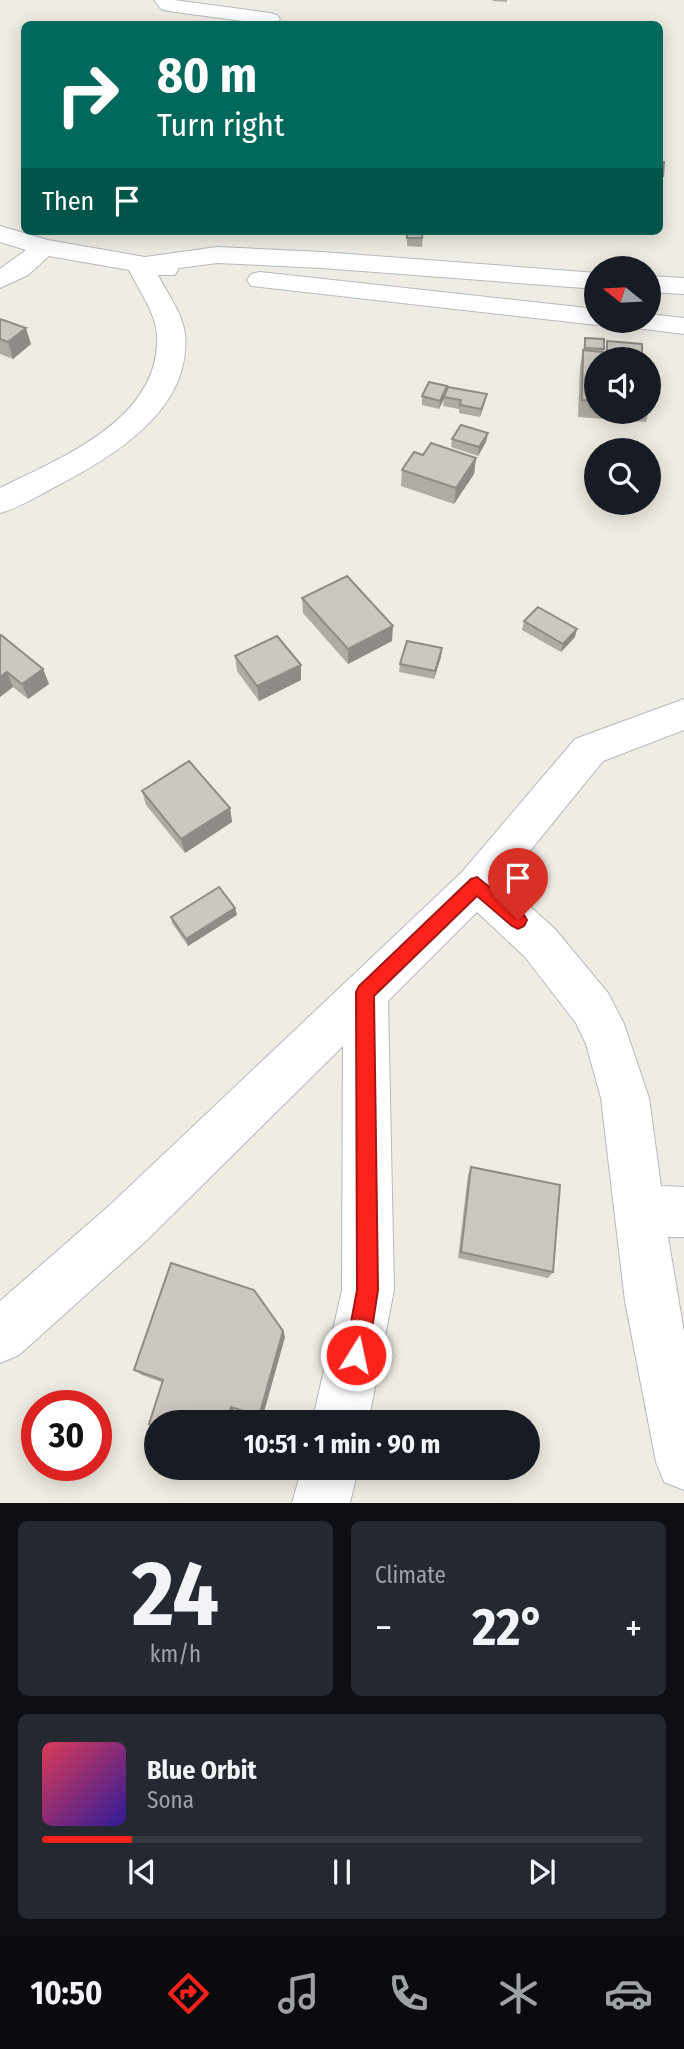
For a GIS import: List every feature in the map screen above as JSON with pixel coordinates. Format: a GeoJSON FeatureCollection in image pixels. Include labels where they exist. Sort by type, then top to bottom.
{"type":"FeatureCollection","features":[{"type":"Feature","properties":{"kind":"street"},"geometry":{"type":"LineString","coordinates":[[164,0],[168,5],[270,19]]}},
{"type":"Feature","properties":{"kind":"street"},"geometry":{"type":"LineString","coordinates":[[0,234],[44,247],[140,266],[584,316]]}},
{"type":"Feature","properties":{"kind":"street"},"geometry":{"type":"LineString","coordinates":[[0,280],[19,269],[44,247]]}},
{"type":"Feature","properties":{"kind":"street"},"geometry":{"type":"LineString","coordinates":[[140,266],[216,255],[584,280]]}},
{"type":"Feature","properties":{"kind":"street"},"geometry":{"type":"LineString","coordinates":[[0,502],[126,431],[157,394],[169,357],[171,332],[140,266]]}},
{"type":"Feature","properties":{"kind":"street"},"geometry":{"type":"LineString","coordinates":[[662,285],[684,286]]}},
{"type":"Feature","properties":{"kind":"street"},"geometry":{"type":"LineString","coordinates":[[662,324],[684,326]]}},
{"type":"Feature","properties":{"kind":"street"},"geometry":{"type":"LineString","coordinates":[[0,1336],[129,1222],[477,885],[589,750],[684,714]]}},
{"type":"Feature","properties":{"kind":"street"},"geometry":{"type":"LineString","coordinates":[[477,885],[540,943],[592,1009],[607,1040],[662,1212],[651,1301],[684,1462]]}},
{"type":"Feature","properties":{"kind":"street"},"geometry":{"type":"LineString","coordinates":[[343,1410],[368,1290],[365,992]]}},
{"type":"Feature","properties":{"kind":"street"},"geometry":{"type":"LineString","coordinates":[[321,1503],[327,1480]]}},
{"type":"Feature","properties":{"kind":"building"},"geometry":{"type":"Polygon","coordinates":[[[407,235],[422,235],[422,238],[407,238],[407,235]]]}},
{"type":"Feature","properties":{"kind":"building"},"geometry":{"type":"Polygon","coordinates":[[[0,319],[26,328],[8,342],[0,339],[0,319]]]}},
{"type":"Feature","properties":{"kind":"building"},"geometry":{"type":"Polygon","coordinates":[[[585,338],[604,339],[604,347],[585,347],[585,338]]]}},
{"type":"Feature","properties":{"kind":"building"},"geometry":{"type":"Polygon","coordinates":[[[607,341],[642,344],[642,347],[607,347],[607,341]]]}},
{"type":"Feature","properties":{"kind":"building"},"geometry":{"type":"Polygon","coordinates":[[[583,350],[584,400],[582,400],[583,350]]]}},
{"type":"Feature","properties":{"kind":"building"},"geometry":{"type":"Polygon","coordinates":[[[429,382],[447,386],[440,401],[422,396],[429,382]]]}},
{"type":"Feature","properties":{"kind":"building"},"geometry":{"type":"Polygon","coordinates":[[[448,387],[487,394],[481,409],[460,405],[461,400],[444,397],[448,387]]]}},
{"type":"Feature","properties":{"kind":"building"},"geometry":{"type":"Polygon","coordinates":[[[461,425],[488,433],[479,447],[452,439],[461,425]]]}},
{"type":"Feature","properties":{"kind":"building"},"geometry":{"type":"Polygon","coordinates":[[[431,443],[476,458],[456,488],[402,470],[414,452],[423,455],[431,443]]]}},
{"type":"Feature","properties":{"kind":"building"},"geometry":{"type":"Polygon","coordinates":[[[347,576],[393,626],[348,649],[302,598],[347,576]]]}},
{"type":"Feature","properties":{"kind":"building"},"geometry":{"type":"Polygon","coordinates":[[[538,607],[577,629],[563,644],[524,621],[538,607]]]}},
{"type":"Feature","properties":{"kind":"building"},"geometry":{"type":"Polygon","coordinates":[[[0,635],[43,669],[22,684],[7,672],[0,677],[0,635]]]}},
{"type":"Feature","properties":{"kind":"building"},"geometry":{"type":"Polygon","coordinates":[[[277,636],[301,665],[257,686],[235,656],[277,636]]]}},
{"type":"Feature","properties":{"kind":"building"},"geometry":{"type":"Polygon","coordinates":[[[407,641],[442,648],[435,671],[400,664],[407,641]]]}},
{"type":"Feature","properties":{"kind":"building"},"geometry":{"type":"Polygon","coordinates":[[[189,761],[230,808],[181,839],[142,791],[189,761]]]}},
{"type":"Feature","properties":{"kind":"building"},"geometry":{"type":"Polygon","coordinates":[[[219,887],[235,908],[186,939],[171,917],[219,887]]]}},
{"type":"Feature","properties":{"kind":"building"},"geometry":{"type":"Polygon","coordinates":[[[471,1167],[560,1185],[553,1272],[461,1252],[471,1167]]]}},
{"type":"Feature","properties":{"kind":"building"},"geometry":{"type":"Polygon","coordinates":[[[171,1263],[254,1290],[283,1331],[261,1410],[231,1407],[230,1410],[153,1410],[163,1380],[134,1370],[171,1263]]]}},
{"type":"Feature","properties":{"kind":"route"},"geometry":{"type":"LineString","coordinates":[[356,1355],[368,1290],[365,992],[477,885],[518,920]]}}]}
